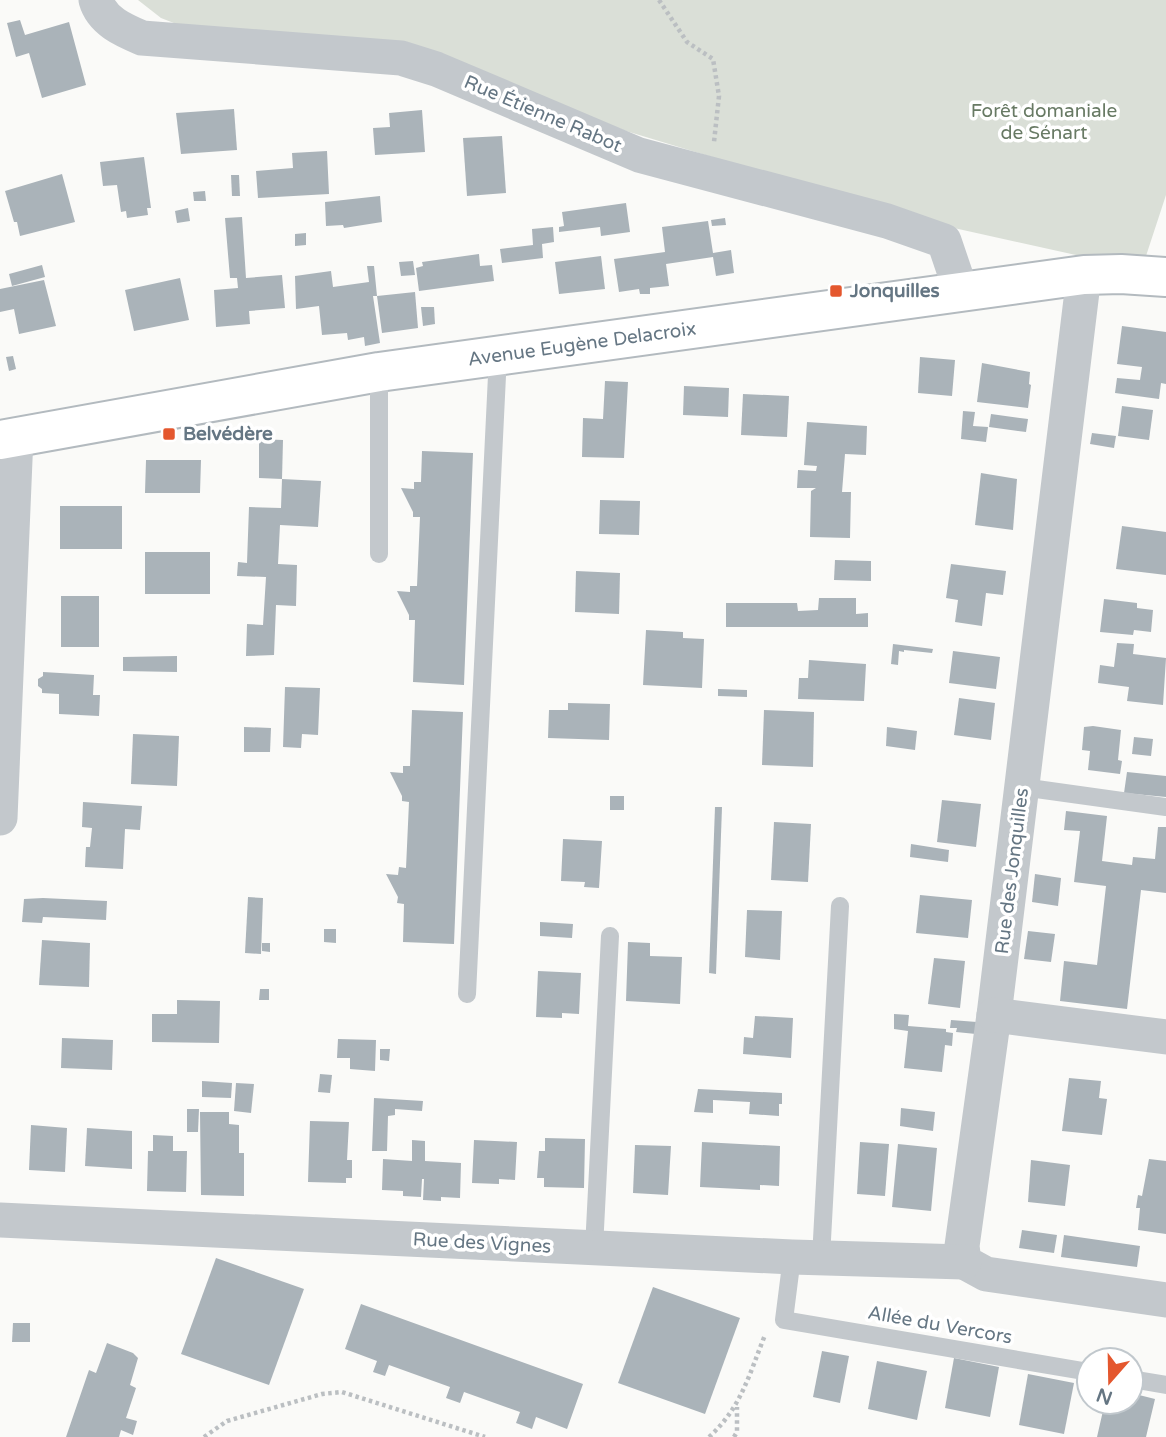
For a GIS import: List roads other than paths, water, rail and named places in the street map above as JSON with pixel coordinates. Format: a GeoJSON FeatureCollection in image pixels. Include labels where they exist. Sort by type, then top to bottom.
{"type":"FeatureCollection","features":[{"type":"Feature","properties":{"kind":"main road","name":"Avenue Eugène Delacroix"},"geometry":{"type":"LineString","coordinates":[[8,438],[379,372],[961,291],[1084,275],[1164,269]]}},
{"type":"Feature","properties":{"kind":"street","name":"Rue Étienne Rabot"},"geometry":{"type":"LineString","coordinates":[[96,0],[99,9],[111,21],[142,38],[401,58],[436,69],[639,155],[887,221],[944,241],[961,291]]}},
{"type":"Feature","properties":{"kind":"street","name":"Rue des Jonquilles"},"geometry":{"type":"LineString","coordinates":[[964,1262],[962,1246],[994,1015],[1084,275]]}},
{"type":"Feature","properties":{"kind":"street"},"geometry":{"type":"LineString","coordinates":[[0,818],[8,438]]}},
{"type":"Feature","properties":{"kind":"street"},"geometry":{"type":"LineString","coordinates":[[994,1015],[1166,1037]]}},
{"type":"Feature","properties":{"kind":"street","name":"Rue des Vignes"},"geometry":{"type":"LineString","coordinates":[[0,1220],[807,1258],[964,1262]]}},
{"type":"Feature","properties":{"kind":"street"},"geometry":{"type":"LineString","coordinates":[[964,1262],[986,1274],[1166,1300]]}},
{"type":"Feature","properties":{"kind":"lane"},"geometry":{"type":"LineString","coordinates":[[467,994],[498,355]]}},
{"type":"Feature","properties":{"kind":"lane"},"geometry":{"type":"LineString","coordinates":[[379,372],[379,554]]}},
{"type":"Feature","properties":{"kind":"lane"},"geometry":{"type":"LineString","coordinates":[[1022,788],[1166,807]]}},
{"type":"Feature","properties":{"kind":"lane"},"geometry":{"type":"LineString","coordinates":[[807,1258],[840,906]]}},
{"type":"Feature","properties":{"kind":"lane"},"geometry":{"type":"LineString","coordinates":[[594,1248],[610,936]]}},
{"type":"Feature","properties":{"kind":"lane","name":"Allée du Vercors"},"geometry":{"type":"LineString","coordinates":[[807,1258],[784,1320],[1075,1370]]}},
{"type":"Feature","properties":{"kind":"lane"},"geometry":{"type":"LineString","coordinates":[[1145,1381],[1166,1385]]}},
{"type":"Feature","properties":{"kind":"place","name":"Jonquilles"},"geometry":{"type":"Point","coordinates":[836,291]}},
{"type":"Feature","properties":{"kind":"place","name":"Belvédère"},"geometry":{"type":"Point","coordinates":[169,434]}},
{"type":"Feature","properties":{"kind":"park label","name":"Forêt domaniale de Sénart"},"geometry":{"type":"Point","coordinates":[1044,122]}}]}
